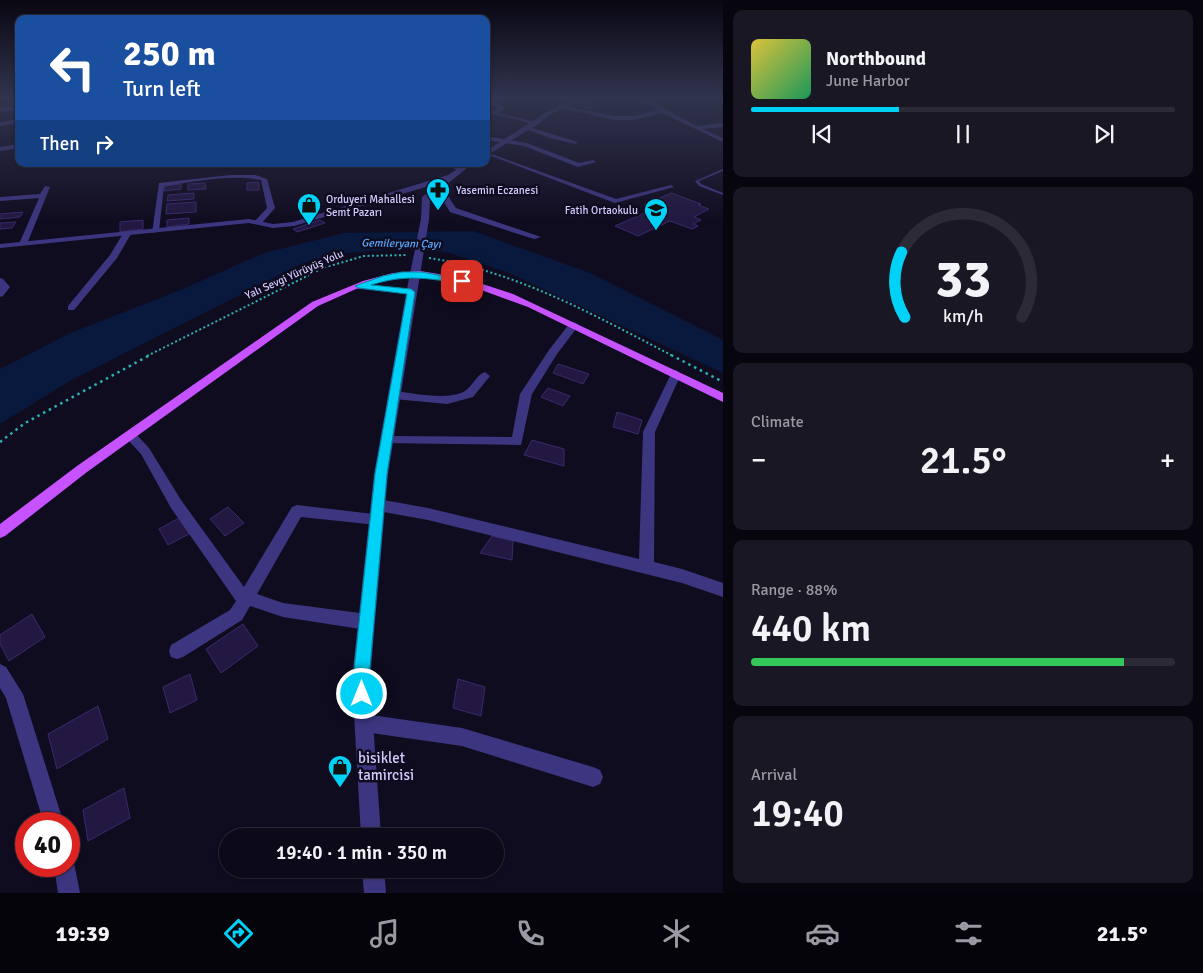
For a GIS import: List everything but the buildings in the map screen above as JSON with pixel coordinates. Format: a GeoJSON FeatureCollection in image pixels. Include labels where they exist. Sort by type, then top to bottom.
{"type":"FeatureCollection","features":[{"type":"Feature","properties":{"kind":"main road"},"geometry":{"type":"LineString","coordinates":[[0,532],[130,435],[315,304],[333,295],[386,277],[421,274],[451,278],[503,294],[574,325],[723,398]]}},
{"type":"Feature","properties":{"kind":"street"},"geometry":{"type":"LineString","coordinates":[[493,139],[508,140],[544,150],[578,165],[593,162]]}},
{"type":"Feature","properties":{"kind":"street"},"geometry":{"type":"LineString","coordinates":[[560,139],[575,142]]}},
{"type":"Feature","properties":{"kind":"street"},"geometry":{"type":"LineString","coordinates":[[0,141],[15,140]]}},
{"type":"Feature","properties":{"kind":"street"},"geometry":{"type":"LineString","coordinates":[[490,152],[508,140]]}},
{"type":"Feature","properties":{"kind":"street"},"geometry":{"type":"LineString","coordinates":[[0,149],[15,147]]}},
{"type":"Feature","properties":{"kind":"street"},"geometry":{"type":"LineString","coordinates":[[490,155],[615,201],[671,187]]}},
{"type":"Feature","properties":{"kind":"street"},"geometry":{"type":"LineString","coordinates":[[454,167],[459,169]]}},
{"type":"Feature","properties":{"kind":"street"},"geometry":{"type":"LineString","coordinates":[[397,194],[423,195],[436,189],[463,167]]}},
{"type":"Feature","properties":{"kind":"street"},"geometry":{"type":"LineString","coordinates":[[155,231],[162,184],[171,183],[254,176],[264,178],[271,208],[258,222]]}},
{"type":"Feature","properties":{"kind":"street"},"geometry":{"type":"LineString","coordinates":[[0,246],[236,222],[258,222],[273,226],[294,224],[450,177]]}},
{"type":"Feature","properties":{"kind":"street"},"geometry":{"type":"LineString","coordinates":[[24,244],[47,187]]}},
{"type":"Feature","properties":{"kind":"street"},"geometry":{"type":"LineString","coordinates":[[436,189],[445,191],[446,199],[453,210],[537,237]]}},
{"type":"Feature","properties":{"kind":"street"},"geometry":{"type":"LineString","coordinates":[[370,828],[361,679],[387,440],[425,219],[423,195]]}},
{"type":"Feature","properties":{"kind":"street"},"geometry":{"type":"LineString","coordinates":[[0,199],[43,196]]}},
{"type":"Feature","properties":{"kind":"street"},"geometry":{"type":"LineString","coordinates":[[71,308],[114,256],[127,234]]}},
{"type":"Feature","properties":{"kind":"street"},"geometry":{"type":"LineString","coordinates":[[0,281],[5,287],[0,294]]}},
{"type":"Feature","properties":{"kind":"street"},"geometry":{"type":"LineString","coordinates":[[359,286],[413,287]]}},
{"type":"Feature","properties":{"kind":"street"},"geometry":{"type":"LineString","coordinates":[[387,440],[517,442],[526,394],[553,352],[574,325]]}},
{"type":"Feature","properties":{"kind":"street"},"geometry":{"type":"LineString","coordinates":[[646,567],[649,432],[676,374]]}},
{"type":"Feature","properties":{"kind":"street"},"geometry":{"type":"LineString","coordinates":[[394,395],[447,400],[469,394],[485,376]]}},
{"type":"Feature","properties":{"kind":"street"},"geometry":{"type":"LineString","coordinates":[[130,435],[144,451],[176,504],[240,595],[283,610],[367,622]]}},
{"type":"Feature","properties":{"kind":"street"},"geometry":{"type":"LineString","coordinates":[[177,651],[236,615],[248,598],[297,511],[428,514],[682,576],[723,590]]}},
{"type":"Feature","properties":{"kind":"street"},"geometry":{"type":"LineString","coordinates":[[0,673],[14,694],[50,812]]}},
{"type":"Feature","properties":{"kind":"street"},"geometry":{"type":"LineString","coordinates":[[364,724],[462,737],[593,777]]}},
{"type":"Feature","properties":{"kind":"street"},"geometry":{"type":"LineString","coordinates":[[67,877],[69,893]]}},
{"type":"Feature","properties":{"kind":"street"},"geometry":{"type":"LineString","coordinates":[[374,878],[375,893]]}},
{"type":"Feature","properties":{"kind":"lane"},"geometry":{"type":"LineString","coordinates":[[723,170],[697,181],[700,185],[723,194]]}},
{"type":"Feature","properties":{"kind":"path","name":"Yalı Sevgi Yürüyüş Yolu"},"geometry":{"type":"LineString","coordinates":[[0,442],[25,423],[149,354],[323,268],[348,258],[374,254],[410,256]]}},
{"type":"Feature","properties":{"kind":"path"},"geometry":{"type":"LineString","coordinates":[[428,258],[446,260],[506,276],[646,342],[723,382]]}},
{"type":"Feature","properties":{"kind":"water","name":"Gemileryanı Çayı"},"geometry":{"type":"Polygon","coordinates":[[[473,231],[590,273],[723,340],[723,373],[509,273],[447,252],[391,249],[347,253],[303,263],[68,382],[0,424],[0,369],[68,334],[183,289],[264,253],[344,233],[473,231]]]}},
{"type":"Feature","properties":{"kind":"place","name":"Yasemin Eczanesi"},"geometry":{"type":"Point","coordinates":[438,211]}},
{"type":"Feature","properties":{"kind":"place","name":"Orduyeri Mahallesi Semt Pazarı"},"geometry":{"type":"Point","coordinates":[309,226]}},
{"type":"Feature","properties":{"kind":"place","name":"Fatih Ortaokulu"},"geometry":{"type":"Point","coordinates":[656,231]}},
{"type":"Feature","properties":{"kind":"place","name":"bisiklet tamircisi"},"geometry":{"type":"Point","coordinates":[340,788]}},
{"type":"Feature","properties":{"kind":"route"},"geometry":{"type":"LineString","coordinates":[[362,694],[361,679],[381,474],[411,292],[359,286],[386,277],[421,274],[462,281]]}}]}
